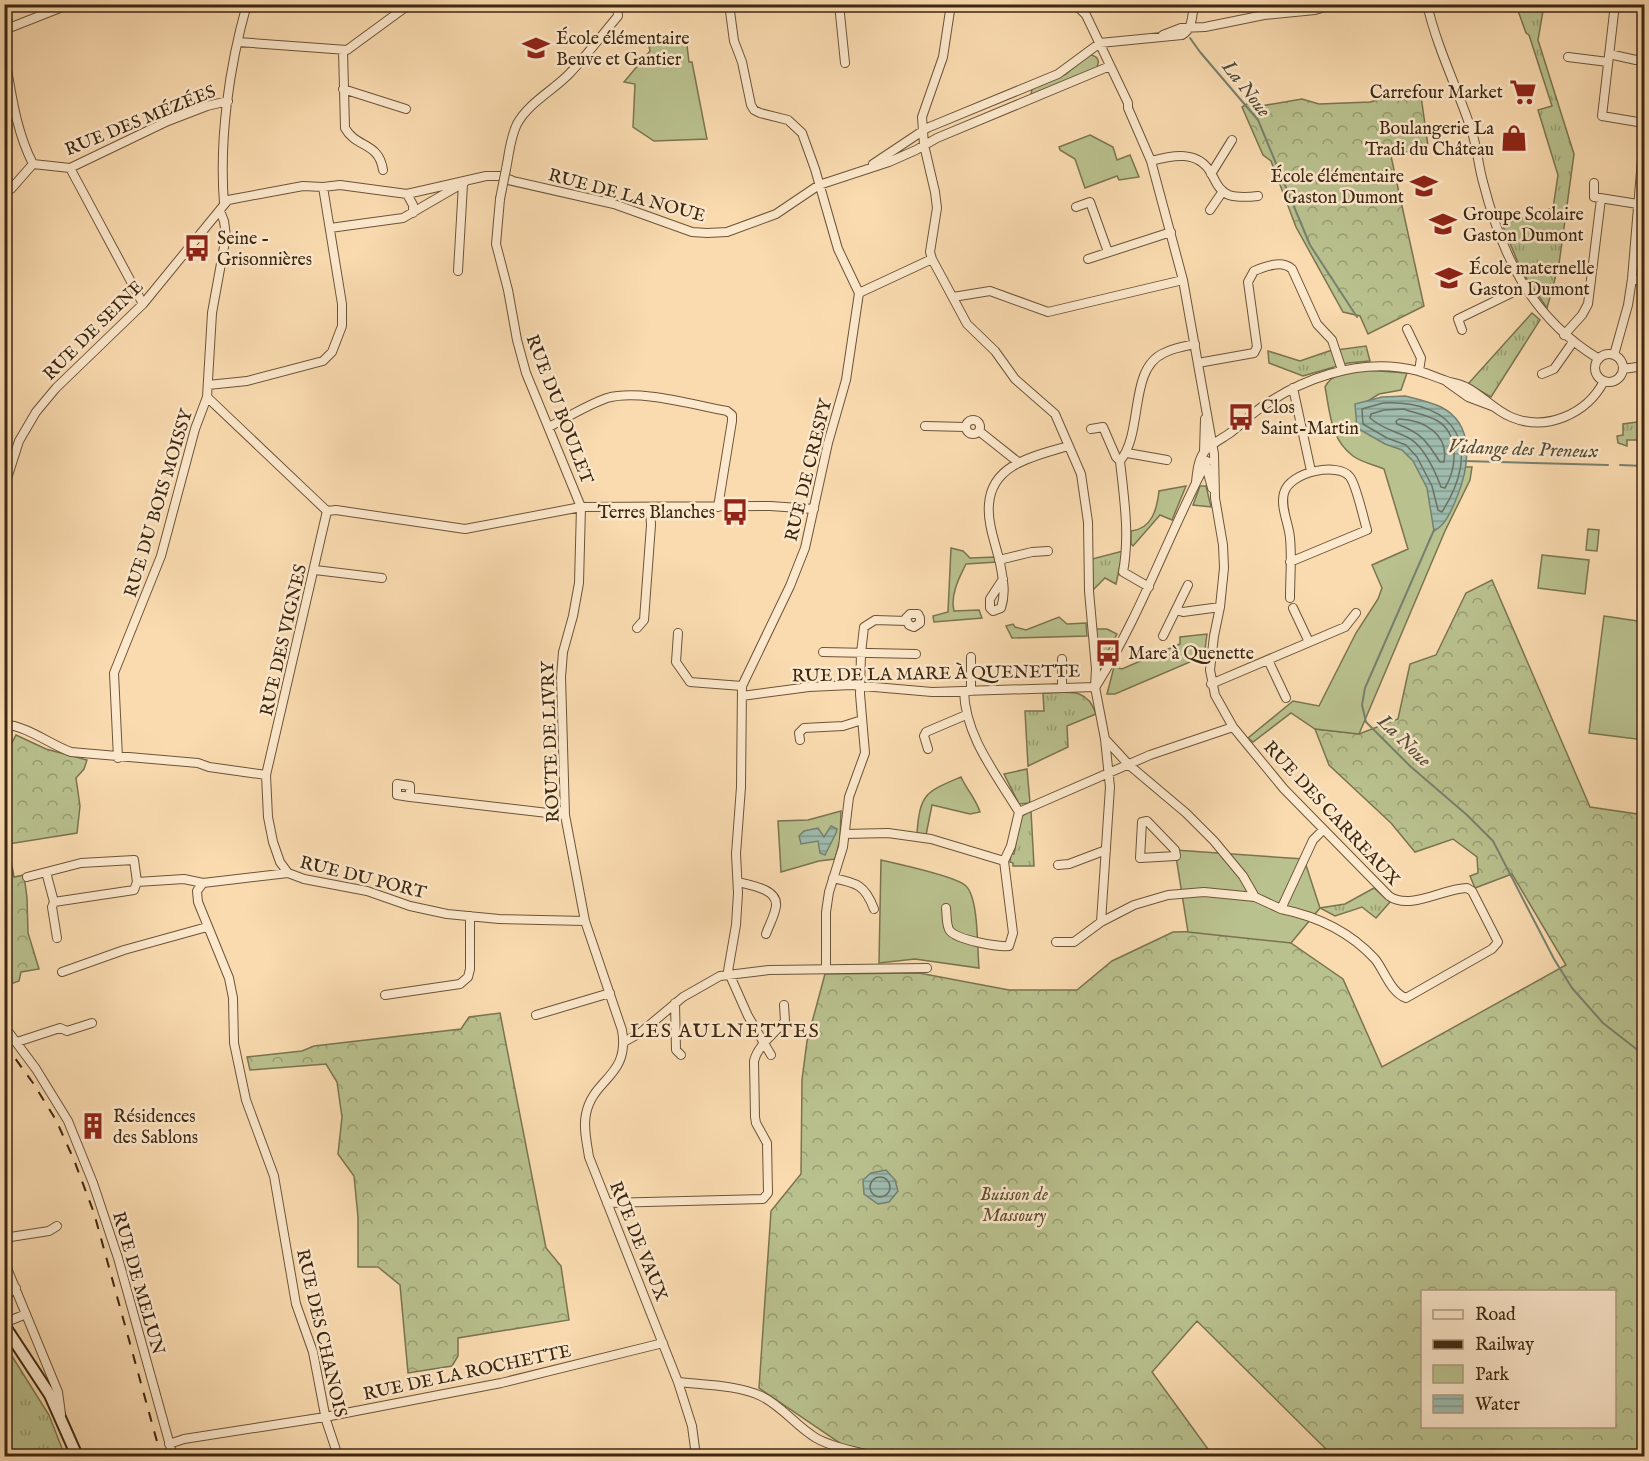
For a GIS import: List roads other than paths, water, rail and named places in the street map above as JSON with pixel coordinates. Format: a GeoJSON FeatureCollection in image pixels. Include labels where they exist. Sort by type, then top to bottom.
{"type":"FeatureCollection","features":[{"type":"Feature","properties":{"kind":"main road"},"geometry":{"type":"LineString","coordinates":[[4,1324],[50,1395],[77,1456]]}},
{"type":"Feature","properties":{"kind":"street"},"geometry":{"type":"LineString","coordinates":[[4,30],[70,4]]}},
{"type":"Feature","properties":{"kind":"street","name":"RUE DU BOIS MOISSY"},"geometry":{"type":"LineString","coordinates":[[118,758],[114,673],[161,556],[195,429],[207,397],[212,313],[225,236],[222,208],[224,130],[238,42],[247,4]]}},
{"type":"Feature","properties":{"kind":"street"},"geometry":{"type":"LineString","coordinates":[[238,42],[343,50],[353,47],[386,21],[414,4]]}},
{"type":"Feature","properties":{"kind":"street","name":"RUE DU BOULET"},"geometry":{"type":"LineString","coordinates":[[580,507],[526,373],[496,244],[496,231],[506,169],[513,135],[518,123],[527,111],[569,75],[618,16],[617,4]]}},
{"type":"Feature","properties":{"kind":"street"},"geometry":{"type":"LineString","coordinates":[[729,4],[734,41],[742,62],[754,110],[788,120],[802,133],[838,249],[860,293],[932,259]]}},
{"type":"Feature","properties":{"kind":"street"},"geometry":{"type":"LineString","coordinates":[[839,4],[845,63]]}},
{"type":"Feature","properties":{"kind":"street"},"geometry":{"type":"LineString","coordinates":[[951,4],[943,57],[923,110],[924,146],[937,208],[930,252],[968,324],[995,351],[1015,379],[1055,414],[1081,474],[1088,522],[1089,605],[1096,669],[1095,687],[1109,774],[1101,922]]}},
{"type":"Feature","properties":{"kind":"street","name":"RUE DES CARREAUX"},"geometry":{"type":"LineString","coordinates":[[1075,4],[1086,15],[1100,43],[1128,103],[1128,108],[1151,161],[1184,280],[1211,435],[1208,455],[1223,545],[1224,568],[1220,607],[1210,659],[1211,684],[1219,705],[1233,727],[1284,789],[1389,896],[1398,900],[1410,901],[1464,888],[1470,889],[1498,939],[1497,944],[1406,998],[1398,994],[1374,958],[1348,936],[1307,914],[1281,909]]}},
{"type":"Feature","properties":{"kind":"street"},"geometry":{"type":"LineString","coordinates":[[1190,27],[1194,4]]}},
{"type":"Feature","properties":{"kind":"street"},"geometry":{"type":"LineString","coordinates":[[1100,43],[1159,36],[1181,28],[1205,27],[1264,15],[1315,10],[1335,4]]}},
{"type":"Feature","properties":{"kind":"street"},"geometry":{"type":"LineString","coordinates":[[1426,4],[1434,33],[1472,130],[1491,211],[1513,268],[1540,311],[1564,335],[1599,359]]}},
{"type":"Feature","properties":{"kind":"street"},"geometry":{"type":"LineString","coordinates":[[1615,4],[1602,116],[1644,123]]}},
{"type":"Feature","properties":{"kind":"street","name":"RUE DE LA NOUE"},"geometry":{"type":"LineString","coordinates":[[864,169],[922,131],[1058,74],[1100,43]]}},
{"type":"Feature","properties":{"kind":"street"},"geometry":{"type":"LineString","coordinates":[[343,50],[345,128],[348,134],[377,152],[382,158],[383,170]]}},
{"type":"Feature","properties":{"kind":"street"},"geometry":{"type":"LineString","coordinates":[[4,52],[14,113],[26,152],[33,164],[11,189],[4,193]]}},
{"type":"Feature","properties":{"kind":"street"},"geometry":{"type":"LineString","coordinates":[[1569,57],[1636,60]]}},
{"type":"Feature","properties":{"kind":"street","name":"RUE DE LA NOUE"},"geometry":{"type":"LineString","coordinates":[[222,208],[228,200],[303,186],[323,188],[340,185],[407,194],[486,176],[614,204],[692,232],[727,232],[762,220],[782,210],[819,185],[889,162],[937,138],[1110,66]]}},
{"type":"Feature","properties":{"kind":"street"},"geometry":{"type":"LineString","coordinates":[[343,89],[406,109]]}},
{"type":"Feature","properties":{"kind":"street","name":"RUE DES MÉZÉES"},"geometry":{"type":"LineString","coordinates":[[33,164],[70,168],[168,121],[207,106],[228,101]]}},
{"type":"Feature","properties":{"kind":"street"},"geometry":{"type":"LineString","coordinates":[[1614,355],[1628,305],[1632,279],[1642,204],[1644,136]]}},
{"type":"Feature","properties":{"kind":"street"},"geometry":{"type":"LineString","coordinates":[[1211,174],[1232,140]]}},
{"type":"Feature","properties":{"kind":"street"},"geometry":{"type":"LineString","coordinates":[[1151,161],[1171,156],[1189,156],[1201,162],[1211,174],[1216,185],[1228,195],[1258,196]]}},
{"type":"Feature","properties":{"kind":"street"},"geometry":{"type":"LineString","coordinates":[[70,168],[143,304]]}},
{"type":"Feature","properties":{"kind":"street"},"geometry":{"type":"LineString","coordinates":[[458,271],[465,182]]}},
{"type":"Feature","properties":{"kind":"street","name":"RUE DE LA NOUE"},"geometry":{"type":"LineString","coordinates":[[330,228],[403,218],[465,182]]}},
{"type":"Feature","properties":{"kind":"street"},"geometry":{"type":"LineString","coordinates":[[1594,183],[1594,197],[1642,204]]}},
{"type":"Feature","properties":{"kind":"street"},"geometry":{"type":"LineString","coordinates":[[208,385],[247,381],[268,376],[323,361],[333,352],[342,326],[342,304],[323,188]]}},
{"type":"Feature","properties":{"kind":"street"},"geometry":{"type":"LineString","coordinates":[[1210,210],[1223,191]]}},
{"type":"Feature","properties":{"kind":"street"},"geometry":{"type":"LineString","coordinates":[[407,194],[413,205],[412,213]]}},
{"type":"Feature","properties":{"kind":"street"},"geometry":{"type":"LineString","coordinates":[[1564,335],[1582,315],[1588,304],[1601,199]]}},
{"type":"Feature","properties":{"kind":"street"},"geometry":{"type":"LineString","coordinates":[[1077,207],[1090,202],[1108,252]]}},
{"type":"Feature","properties":{"kind":"street","name":"RUE DE SEINE"},"geometry":{"type":"LineString","coordinates":[[4,488],[19,441],[36,412],[56,388],[143,304],[222,208]]}},
{"type":"Feature","properties":{"kind":"street"},"geometry":{"type":"LineString","coordinates":[[1088,259],[1171,232]]}},
{"type":"Feature","properties":{"kind":"street"},"geometry":{"type":"LineString","coordinates":[[1198,363],[1249,356],[1254,353],[1257,347],[1248,282],[1254,271],[1281,263],[1292,269],[1317,324],[1332,340],[1342,370]]}},
{"type":"Feature","properties":{"kind":"street"},"geometry":{"type":"LineString","coordinates":[[1632,279],[1644,281]]}},
{"type":"Feature","properties":{"kind":"street"},"geometry":{"type":"LineString","coordinates":[[953,297],[990,291],[1048,312],[1184,280]]}},
{"type":"Feature","properties":{"kind":"street"},"geometry":{"type":"LineString","coordinates":[[1462,330],[1458,320],[1524,287]]}},
{"type":"Feature","properties":{"kind":"street","name":"RUE DE CRESPY"},"geometry":{"type":"LineString","coordinates":[[729,975],[736,925],[738,882],[736,855],[741,787],[742,686],[790,586],[805,548],[828,443],[846,380],[860,293]]}},
{"type":"Feature","properties":{"kind":"street"},"geometry":{"type":"LineString","coordinates":[[1407,329],[1421,358],[1419,371]]}},
{"type":"Feature","properties":{"kind":"street"},"geometry":{"type":"LineString","coordinates":[[1542,374],[1554,369],[1573,342]]}},
{"type":"Feature","properties":{"kind":"street"},"geometry":{"type":"LineString","coordinates":[[1120,461],[1127,453],[1142,381],[1148,364],[1162,353],[1195,344]]}},
{"type":"Feature","properties":{"kind":"street"},"geometry":{"type":"LineString","coordinates":[[1606,355],[1614,355],[1621,361],[1623,369],[1617,379],[1604,381],[1596,372],[1596,363],[1606,355]]}},
{"type":"Feature","properties":{"kind":"street"},"geometry":{"type":"LineString","coordinates":[[1095,687],[1149,587],[1208,455],[1222,438],[1264,405],[1293,388],[1342,370],[1386,366],[1419,371],[1463,385],[1512,418],[1531,422],[1550,422],[1566,417],[1581,408],[1598,391],[1604,381]]}},
{"type":"Feature","properties":{"kind":"street"},"geometry":{"type":"LineString","coordinates":[[1623,369],[1644,366]]}},
{"type":"Feature","properties":{"kind":"street"},"geometry":{"type":"LineString","coordinates":[[1293,388],[1311,471]]}},
{"type":"Feature","properties":{"kind":"street"},"geometry":{"type":"LineString","coordinates":[[549,427],[588,406],[609,398],[628,395],[648,396],[727,411],[732,415],[732,421],[718,507]]}},
{"type":"Feature","properties":{"kind":"street"},"geometry":{"type":"LineString","coordinates":[[207,397],[319,506],[327,511],[336,510],[465,529],[580,507],[770,506],[814,509]]}},
{"type":"Feature","properties":{"kind":"street","name":"RUE DES CARREAUX"},"geometry":{"type":"LineString","coordinates":[[1205,408],[1211,483],[1215,498]]}},
{"type":"Feature","properties":{"kind":"street"},"geometry":{"type":"LineString","coordinates":[[925,426],[966,427],[970,434],[976,434],[979,431],[1018,462]]}},
{"type":"Feature","properties":{"kind":"street"},"geometry":{"type":"LineString","coordinates":[[1091,429],[1103,427],[1120,461],[1127,525],[1123,572],[1149,587]]}},
{"type":"Feature","properties":{"kind":"street"},"geometry":{"type":"LineString","coordinates":[[1208,455],[1231,432]]}},
{"type":"Feature","properties":{"kind":"street"},"geometry":{"type":"LineString","coordinates":[[1211,435],[1222,438]]}},
{"type":"Feature","properties":{"kind":"street"},"geometry":{"type":"LineString","coordinates":[[1003,579],[989,504],[993,486],[1003,472],[1018,462],[1068,446]]}},
{"type":"Feature","properties":{"kind":"street"},"geometry":{"type":"LineString","coordinates":[[1127,453],[1167,460]]}},
{"type":"Feature","properties":{"kind":"street"},"geometry":{"type":"LineString","coordinates":[[1290,562],[1367,530],[1349,475],[1337,471],[1311,471],[1292,480],[1286,488],[1283,496],[1290,538],[1290,562],[1290,598]]}},
{"type":"Feature","properties":{"kind":"street"},"geometry":{"type":"LineString","coordinates":[[1196,482],[1204,480],[1211,483]]}},
{"type":"Feature","properties":{"kind":"street","name":"ROUTE DE LIVRY"},"geometry":{"type":"LineString","coordinates":[[580,507],[579,584],[573,616],[562,652],[565,814],[585,921],[624,1042]]}},
{"type":"Feature","properties":{"kind":"street"},"geometry":{"type":"LineString","coordinates":[[637,628],[644,620],[651,525],[650,508]]}},
{"type":"Feature","properties":{"kind":"street","name":"RUE DES VIGNES"},"geometry":{"type":"LineString","coordinates":[[266,775],[327,511]]}},
{"type":"Feature","properties":{"kind":"street"},"geometry":{"type":"LineString","coordinates":[[999,560],[1032,552],[1048,551]]}},
{"type":"Feature","properties":{"kind":"street"},"geometry":{"type":"LineString","coordinates":[[315,570],[382,578]]}},
{"type":"Feature","properties":{"kind":"street"},"geometry":{"type":"LineString","coordinates":[[1163,636],[1188,585]]}},
{"type":"Feature","properties":{"kind":"street"},"geometry":{"type":"LineString","coordinates":[[1176,610],[1183,612],[1220,607]]}},
{"type":"Feature","properties":{"kind":"street"},"geometry":{"type":"LineString","coordinates":[[1293,608],[1309,642]]}},
{"type":"Feature","properties":{"kind":"street"},"geometry":{"type":"LineString","coordinates":[[1211,684],[1346,627],[1356,613]]}},
{"type":"Feature","properties":{"kind":"street"},"geometry":{"type":"LineString","coordinates":[[826,969],[826,912],[845,834],[849,797],[865,753],[861,686],[864,627],[875,620],[907,621]]}},
{"type":"Feature","properties":{"kind":"street"},"geometry":{"type":"LineString","coordinates":[[678,633],[676,662],[690,682],[742,686]]}},
{"type":"Feature","properties":{"kind":"street"},"geometry":{"type":"LineString","coordinates":[[823,652],[916,654]]}},
{"type":"Feature","properties":{"kind":"street"},"geometry":{"type":"LineString","coordinates":[[946,908],[948,929],[955,936],[999,947],[1009,945],[1013,933],[1004,861],[1011,846],[1019,812],[976,742],[966,715],[971,657]]}},
{"type":"Feature","properties":{"kind":"street"},"geometry":{"type":"LineString","coordinates":[[1062,659],[1062,688]]}},
{"type":"Feature","properties":{"kind":"street"},"geometry":{"type":"LineString","coordinates":[[1268,660],[1286,698]]}},
{"type":"Feature","properties":{"kind":"street","name":"RUE DE LA MARE À QUENETTE"},"geometry":{"type":"LineString","coordinates":[[742,696],[809,687],[861,686],[932,692],[1095,687]]}},
{"type":"Feature","properties":{"kind":"street"},"geometry":{"type":"LineString","coordinates":[[928,749],[924,736],[926,732],[966,715]]}},
{"type":"Feature","properties":{"kind":"street"},"geometry":{"type":"LineString","coordinates":[[800,740],[799,733],[804,728],[843,726],[862,720]]}},
{"type":"Feature","properties":{"kind":"street"},"geometry":{"type":"LineString","coordinates":[[4,724],[14,725],[54,746],[71,752],[118,758],[198,763],[209,767],[266,775]]}},
{"type":"Feature","properties":{"kind":"street"},"geometry":{"type":"LineString","coordinates":[[1019,812],[1150,755],[1233,727]]}},
{"type":"Feature","properties":{"kind":"street"},"geometry":{"type":"LineString","coordinates":[[1105,739],[1129,765],[1186,813],[1214,842],[1243,876],[1255,897]]}},
{"type":"Feature","properties":{"kind":"street","name":"RUE DU PORT"},"geometry":{"type":"LineString","coordinates":[[266,775],[268,817],[273,842],[280,862],[288,873],[304,879],[367,891],[410,906],[447,914],[585,921]]}},
{"type":"Feature","properties":{"kind":"street"},"geometry":{"type":"LineString","coordinates":[[410,796],[565,814]]}},
{"type":"Feature","properties":{"kind":"street"},"geometry":{"type":"LineString","coordinates":[[1146,821],[1175,850],[1176,856],[1140,858],[1141,836],[1142,822],[1146,821]]}},
{"type":"Feature","properties":{"kind":"street"},"geometry":{"type":"LineString","coordinates":[[1056,942],[1074,942],[1101,922],[1134,905],[1168,895],[1204,892],[1255,897],[1281,909],[1314,840],[1323,830]]}},
{"type":"Feature","properties":{"kind":"street"},"geometry":{"type":"LineString","coordinates":[[845,834],[888,833],[931,839],[1004,861]]}},
{"type":"Feature","properties":{"kind":"street"},"geometry":{"type":"LineString","coordinates":[[1058,865],[1070,864],[1106,850]]}},
{"type":"Feature","properties":{"kind":"street"},"geometry":{"type":"LineString","coordinates":[[27,877],[81,863],[134,860],[137,882],[134,890],[54,902]]}},
{"type":"Feature","properties":{"kind":"street"},"geometry":{"type":"LineString","coordinates":[[46,872],[54,902],[52,907],[57,939]]}},
{"type":"Feature","properties":{"kind":"street"},"geometry":{"type":"LineString","coordinates":[[137,882],[184,879],[203,883],[288,873]]}},
{"type":"Feature","properties":{"kind":"street"},"geometry":{"type":"LineString","coordinates":[[833,878],[856,883],[868,895],[874,909]]}},
{"type":"Feature","properties":{"kind":"street"},"geometry":{"type":"LineString","coordinates":[[738,882],[771,893],[775,899],[776,906],[766,934]]}},
{"type":"Feature","properties":{"kind":"street","name":"RUE DES CHANOIS"},"geometry":{"type":"LineString","coordinates":[[203,883],[198,891],[198,902],[229,978],[234,1043],[246,1100],[274,1176],[296,1304],[313,1352],[325,1417],[338,1456]]}},
{"type":"Feature","properties":{"kind":"street"},"geometry":{"type":"LineString","coordinates":[[385,995],[460,984],[468,977],[470,916]]}},
{"type":"Feature","properties":{"kind":"street"},"geometry":{"type":"LineString","coordinates":[[62,972],[124,950],[207,927]]}},
{"type":"Feature","properties":{"kind":"street"},"geometry":{"type":"LineString","coordinates":[[624,1042],[640,1033],[675,1004],[720,976],[769,970],[927,968]]}},
{"type":"Feature","properties":{"kind":"street"},"geometry":{"type":"LineString","coordinates":[[729,975],[771,1056]]}},
{"type":"Feature","properties":{"kind":"street"},"geometry":{"type":"LineString","coordinates":[[536,1015],[610,993]]}},
{"type":"Feature","properties":{"kind":"street"},"geometry":{"type":"LineString","coordinates":[[675,1004],[676,1050],[681,1055]]}},
{"type":"Feature","properties":{"kind":"street"},"geometry":{"type":"LineString","coordinates":[[608,1203],[763,1199],[768,1192],[767,1143],[756,1124],[754,1061],[756,1054],[784,1021],[784,1005]]}},
{"type":"Feature","properties":{"kind":"street"},"geometry":{"type":"LineString","coordinates":[[17,1042],[60,1028],[67,1031],[92,1023]]}},
{"type":"Feature","properties":{"kind":"street","name":"RUE DE MELUN"},"geometry":{"type":"LineString","coordinates":[[4,1026],[36,1069],[68,1121],[103,1211],[172,1456]]}},
{"type":"Feature","properties":{"kind":"street","name":"RUE DE VAUX"},"geometry":{"type":"LineString","coordinates":[[624,1042],[621,1059],[589,1104],[586,1114],[585,1127],[590,1157],[678,1382],[692,1426],[696,1456]]}},
{"type":"Feature","properties":{"kind":"street"},"geometry":{"type":"LineString","coordinates":[[4,1238],[49,1231],[57,1226]]}},
{"type":"Feature","properties":{"kind":"street"},"geometry":{"type":"LineString","coordinates":[[4,1261],[58,1392],[62,1422]]}},
{"type":"Feature","properties":{"kind":"street"},"geometry":{"type":"LineString","coordinates":[[4,1296],[16,1288]]}},
{"type":"Feature","properties":{"kind":"street"},"geometry":{"type":"LineString","coordinates":[[4,1324],[26,1314]]}},
{"type":"Feature","properties":{"kind":"street","name":"RUE DE LA ROCHETTE"},"geometry":{"type":"LineString","coordinates":[[169,1444],[184,1439],[325,1417],[501,1383],[663,1343]]}},
{"type":"Feature","properties":{"kind":"street"},"geometry":{"type":"LineString","coordinates":[[678,1382],[758,1395],[773,1403],[816,1438],[839,1448],[874,1456]]}},
{"type":"Feature","properties":{"kind":"water"},"geometry":{"type":"Polygon","coordinates":[[[1405,396],[1441,407],[1460,424],[1465,435],[1467,448],[1461,485],[1448,516],[1434,531],[1427,488],[1413,461],[1402,450],[1385,444],[1357,428],[1355,404],[1382,397],[1405,396]]]}},
{"type":"Feature","properties":{"kind":"water"},"geometry":{"type":"Polygon","coordinates":[[[831,826],[837,829],[825,855],[820,853],[818,841],[801,844],[799,836],[804,831],[818,828],[824,837],[831,826]]]}},
{"type":"Feature","properties":{"kind":"water"},"geometry":{"type":"Polygon","coordinates":[[[886,1170],[895,1180],[898,1191],[889,1202],[878,1204],[864,1194],[863,1180],[871,1173],[886,1170]]]}},
{"type":"Feature","properties":{"kind":"waterway","name":"La Noue"},"geometry":{"type":"LineString","coordinates":[[1190,38],[1258,120],[1310,245],[1357,317]]}},
{"type":"Feature","properties":{"kind":"waterway","name":"Vidange des Preneux"},"geometry":{"type":"LineString","coordinates":[[1464,461],[1608,465]]}},
{"type":"Feature","properties":{"kind":"waterway","name":"Vidange des Preneux"},"geometry":{"type":"LineString","coordinates":[[1620,465],[1644,466]]}},
{"type":"Feature","properties":{"kind":"waterway","name":"La Noue"},"geometry":{"type":"LineString","coordinates":[[1434,530],[1365,688],[1362,705],[1366,722],[1410,766],[1467,815],[1493,841],[1554,959],[1572,988],[1603,1023],[1644,1055]]}},
{"type":"Feature","properties":{"kind":"railway"},"geometry":{"type":"LineString","coordinates":[[4,1043],[56,1120],[74,1160],[94,1213],[161,1456]]}},
{"type":"Feature","properties":{"kind":"place","name":"École élémentaire Beuve et Gantier"},"geometry":{"type":"Point","coordinates":[536,48]}},
{"type":"Feature","properties":{"kind":"place","name":"Carrefour Market"},"geometry":{"type":"Point","coordinates":[1523,92]}},
{"type":"Feature","properties":{"kind":"place","name":"Boulangerie La Tradi du Château"},"geometry":{"type":"Point","coordinates":[1514,138]}},
{"type":"Feature","properties":{"kind":"place","name":"École élémentaire Gaston Dumont"},"geometry":{"type":"Point","coordinates":[1424,186]}},
{"type":"Feature","properties":{"kind":"place","name":"Groupe Scolaire Gaston Dumont"},"geometry":{"type":"Point","coordinates":[1443,224]}},
{"type":"Feature","properties":{"kind":"place","name":"Seine - Grisonnières"},"geometry":{"type":"Point","coordinates":[197,248]}},
{"type":"Feature","properties":{"kind":"place","name":"École maternelle Gaston Dumont"},"geometry":{"type":"Point","coordinates":[1449,278]}},
{"type":"Feature","properties":{"kind":"place","name":"Clos Saint-Martin"},"geometry":{"type":"Point","coordinates":[1241,417]}},
{"type":"Feature","properties":{"kind":"place","name":"Terres Blanches"},"geometry":{"type":"Point","coordinates":[735,512]}},
{"type":"Feature","properties":{"kind":"place","name":"Mare à Quenette"},"geometry":{"type":"Point","coordinates":[1108,653]}},
{"type":"Feature","properties":{"kind":"place","name":"Résidences des Sablons"},"geometry":{"type":"Point","coordinates":[93,1126]}},
{"type":"Feature","properties":{"kind":"district","name":"LES AULNETTES"},"geometry":{"type":"Point","coordinates":[725,1030]}},
{"type":"Feature","properties":{"kind":"park label","name":"Buisson de Massoury"},"geometry":{"type":"Point","coordinates":[1014,1204]}}]}
